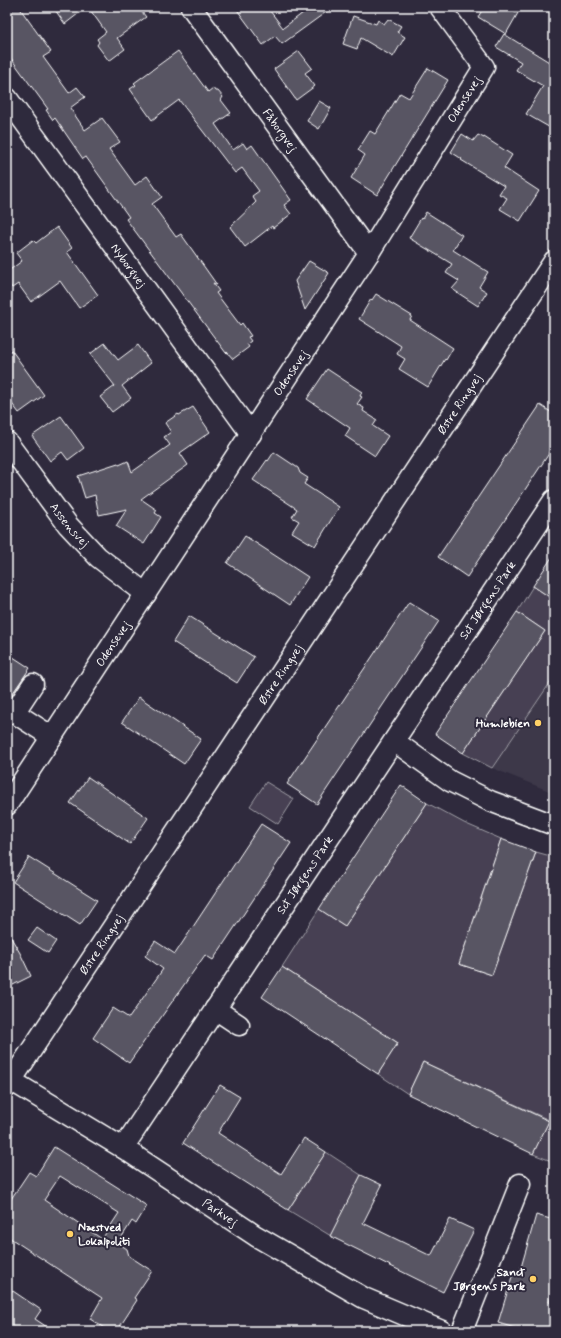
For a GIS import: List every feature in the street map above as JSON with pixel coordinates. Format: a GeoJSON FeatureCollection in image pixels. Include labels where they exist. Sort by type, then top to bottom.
{"type":"FeatureCollection","features":[{"type":"Feature","properties":{"kind":"street","name":"Fåborgvej"},"geometry":{"type":"LineString","coordinates":[[191,7],[369,253]]}},
{"type":"Feature","properties":{"kind":"street","name":"Odensevej"},"geometry":{"type":"LineString","coordinates":[[7,805],[14,781],[52,737],[369,253],[484,67],[440,7]]}},
{"type":"Feature","properties":{"kind":"street","name":"Nyborgvej"},"geometry":{"type":"LineString","coordinates":[[7,98],[251,434]]}},
{"type":"Feature","properties":{"kind":"street","name":"Østre Ringvej"},"geometry":{"type":"LineString","coordinates":[[8,1082],[554,261]]}},
{"type":"Feature","properties":{"kind":"street","name":"Assensvej"},"geometry":{"type":"LineString","coordinates":[[7,442],[68,525],[98,557],[146,594]]}},
{"type":"Feature","properties":{"kind":"street","name":"Sct Jørgens Park"},"geometry":{"type":"LineString","coordinates":[[123,1148],[554,500]]}},
{"type":"Feature","properties":{"kind":"street"},"geometry":{"type":"LineString","coordinates":[[34,684],[11,710],[52,737]]}},
{"type":"Feature","properties":{"kind":"street"},"geometry":{"type":"LineString","coordinates":[[394,740],[450,781],[490,801],[554,825]]}},
{"type":"Feature","properties":{"kind":"street"},"geometry":{"type":"LineString","coordinates":[[215,1009],[239,1025]]}},
{"type":"Feature","properties":{"kind":"street","name":"Parkvej"},"geometry":{"type":"LineString","coordinates":[[8,1082],[123,1148],[256,1236],[357,1295],[442,1331]]}},
{"type":"Feature","properties":{"kind":"street"},"geometry":{"type":"LineString","coordinates":[[462,1331],[520,1184]]}},
{"type":"Feature","properties":{"kind":"shaded area"},"geometry":{"type":"Polygon","coordinates":[[[533,586],[554,600],[554,677],[492,768],[463,753],[545,631],[517,612],[533,586]]]}},
{"type":"Feature","properties":{"kind":"shaded area","name":"Humlebien"},"geometry":{"type":"Polygon","coordinates":[[[554,677],[554,793],[492,768],[554,677]]]}},
{"type":"Feature","properties":{"kind":"shaded area"},"geometry":{"type":"Polygon","coordinates":[[[266,782],[294,799],[278,824],[250,806],[266,782]]]}},
{"type":"Feature","properties":{"kind":"shaded area"},"geometry":{"type":"Polygon","coordinates":[[[427,803],[464,823],[501,839],[459,964],[492,975],[536,852],[554,857],[554,1162],[533,1154],[549,1120],[423,1062],[408,1094],[378,1074],[398,1043],[282,967],[319,909],[345,926],[427,803]]]}},
{"type":"Feature","properties":{"kind":"shaded area"},"geometry":{"type":"Polygon","coordinates":[[[326,1152],[361,1175],[331,1236],[288,1210],[326,1152]]]}},
{"type":"Feature","properties":{"kind":"building"},"geometry":{"type":"Polygon","coordinates":[[[7,7],[19,7],[51,52],[43,57],[69,93],[77,87],[85,97],[70,108],[85,130],[102,118],[120,142],[109,149],[135,185],[147,176],[162,197],[152,204],[176,237],[181,234],[217,285],[213,283],[219,291],[216,293],[240,325],[242,323],[251,336],[248,337],[251,341],[247,344],[249,347],[233,359],[227,352],[226,353],[126,219],[129,217],[86,157],[83,159],[55,118],[53,120],[46,110],[48,109],[7,53],[7,7]]]}},
{"type":"Feature","properties":{"kind":"building"},"geometry":{"type":"Polygon","coordinates":[[[53,7],[87,7],[65,24],[53,7]]]}},
{"type":"Feature","properties":{"kind":"building"},"geometry":{"type":"Polygon","coordinates":[[[88,7],[138,7],[146,17],[117,38],[125,49],[109,61],[97,45],[99,42],[97,39],[106,32],[88,7]]]}},
{"type":"Feature","properties":{"kind":"building"},"geometry":{"type":"Polygon","coordinates":[[[235,7],[267,7],[283,28],[311,7],[333,7],[282,44],[275,36],[263,45],[235,7]]]}},
{"type":"Feature","properties":{"kind":"building"},"geometry":{"type":"Polygon","coordinates":[[[484,7],[508,7],[518,13],[506,34],[478,17],[484,7]]]}},
{"type":"Feature","properties":{"kind":"building"},"geometry":{"type":"Polygon","coordinates":[[[353,16],[376,24],[378,20],[384,24],[388,19],[401,26],[397,32],[405,37],[393,57],[361,38],[357,49],[343,44],[353,16]]]}},
{"type":"Feature","properties":{"kind":"building"},"geometry":{"type":"Polygon","coordinates":[[[504,34],[554,65],[554,130],[526,114],[543,86],[516,70],[521,62],[496,47],[504,34]]]}},
{"type":"Feature","properties":{"kind":"building"},"geometry":{"type":"Polygon","coordinates":[[[178,51],[208,92],[213,88],[223,97],[221,100],[231,113],[215,124],[233,150],[243,143],[247,149],[252,145],[291,200],[284,205],[291,214],[273,228],[272,226],[245,247],[230,227],[256,202],[252,196],[259,191],[242,168],[235,173],[179,100],[152,120],[130,89],[136,85],[134,83],[178,51]]]}},
{"type":"Feature","properties":{"kind":"building"},"geometry":{"type":"Polygon","coordinates":[[[299,51],[312,68],[305,73],[315,86],[296,100],[274,69],[299,51]]]}},
{"type":"Feature","properties":{"kind":"building"},"geometry":{"type":"Polygon","coordinates":[[[428,68],[448,80],[377,195],[351,178],[365,155],[358,150],[370,131],[375,134],[400,93],[409,98],[428,68]]]}},
{"type":"Feature","properties":{"kind":"building"},"geometry":{"type":"Polygon","coordinates":[[[319,101],[331,108],[319,129],[307,121],[319,101]]]}},
{"type":"Feature","properties":{"kind":"building"},"geometry":{"type":"Polygon","coordinates":[[[462,134],[473,141],[478,135],[484,137],[512,155],[504,168],[539,191],[520,221],[500,209],[507,198],[499,194],[504,186],[461,160],[462,159],[451,152],[462,134]]]}},
{"type":"Feature","properties":{"kind":"building"},"geometry":{"type":"Polygon","coordinates":[[[426,212],[462,235],[453,250],[488,272],[479,287],[487,292],[478,306],[452,289],[459,281],[446,273],[452,264],[409,238],[426,212]]]}},
{"type":"Feature","properties":{"kind":"building"},"geometry":{"type":"Polygon","coordinates":[[[57,227],[72,248],[67,252],[98,295],[79,308],[60,281],[31,302],[18,284],[12,288],[7,281],[7,272],[22,261],[16,253],[33,240],[36,243],[57,227]]]}},
{"type":"Feature","properties":{"kind":"building"},"geometry":{"type":"Polygon","coordinates":[[[309,261],[329,273],[305,310],[295,281],[309,261]]]}},
{"type":"Feature","properties":{"kind":"building"},"geometry":{"type":"Polygon","coordinates":[[[376,294],[412,316],[410,320],[453,348],[428,387],[399,369],[405,359],[397,354],[401,346],[359,319],[371,299],[372,300],[376,294]]]}},
{"type":"Feature","properties":{"kind":"building"},"geometry":{"type":"Polygon","coordinates":[[[105,343],[118,360],[138,345],[151,363],[122,386],[131,398],[112,412],[100,397],[115,386],[90,354],[105,343]]]}},
{"type":"Feature","properties":{"kind":"building"},"geometry":{"type":"Polygon","coordinates":[[[7,344],[44,395],[19,413],[7,397],[7,344]]]}},
{"type":"Feature","properties":{"kind":"building"},"geometry":{"type":"Polygon","coordinates":[[[327,369],[362,392],[360,396],[362,397],[357,404],[364,408],[363,411],[377,420],[373,426],[388,436],[375,456],[345,436],[350,428],[307,399],[327,369]]]}},
{"type":"Feature","properties":{"kind":"building"},"geometry":{"type":"Polygon","coordinates":[[[540,405],[554,414],[554,446],[467,577],[438,557],[540,405]]]}},
{"type":"Feature","properties":{"kind":"building"},"geometry":{"type":"Polygon","coordinates":[[[193,407],[210,432],[180,453],[188,465],[141,499],[157,510],[155,513],[161,517],[144,544],[116,526],[127,509],[99,515],[95,495],[85,498],[78,476],[118,463],[119,465],[128,461],[132,472],[170,445],[164,437],[171,432],[165,423],[178,414],[179,415],[193,407]]]}},
{"type":"Feature","properties":{"kind":"building"},"geometry":{"type":"Polygon","coordinates":[[[61,416],[84,448],[68,460],[62,452],[50,461],[32,436],[61,416]]]}},
{"type":"Feature","properties":{"kind":"building"},"geometry":{"type":"Polygon","coordinates":[[[274,452],[298,468],[300,473],[308,478],[304,484],[339,507],[315,546],[292,532],[299,521],[292,517],[297,509],[253,480],[274,452]]]}},
{"type":"Feature","properties":{"kind":"building"},"geometry":{"type":"Polygon","coordinates":[[[245,536],[308,577],[290,605],[227,563],[245,536]]]}},
{"type":"Feature","properties":{"kind":"building"},"geometry":{"type":"Polygon","coordinates":[[[554,554],[554,600],[533,586],[554,554]]]}},
{"type":"Feature","properties":{"kind":"building"},"geometry":{"type":"Polygon","coordinates":[[[409,602],[439,621],[317,804],[287,784],[409,602]]]}},
{"type":"Feature","properties":{"kind":"building"},"geometry":{"type":"Polygon","coordinates":[[[517,612],[545,631],[463,753],[435,734],[517,612]]]}},
{"type":"Feature","properties":{"kind":"building"},"geometry":{"type":"Polygon","coordinates":[[[189,616],[254,657],[237,683],[173,642],[189,616]]]}},
{"type":"Feature","properties":{"kind":"building"},"geometry":{"type":"Polygon","coordinates":[[[7,653],[30,668],[10,697],[7,697],[7,653]]]}},
{"type":"Feature","properties":{"kind":"building"},"geometry":{"type":"Polygon","coordinates":[[[139,697],[201,739],[184,764],[122,722],[139,697]]]}},
{"type":"Feature","properties":{"kind":"building"},"geometry":{"type":"Polygon","coordinates":[[[88,777],[148,818],[130,844],[70,803],[88,777]]]}},
{"type":"Feature","properties":{"kind":"building"},"geometry":{"type":"Polygon","coordinates":[[[401,785],[427,803],[345,926],[319,909],[401,785]]]}},
{"type":"Feature","properties":{"kind":"building"},"geometry":{"type":"Polygon","coordinates":[[[261,824],[291,843],[213,960],[205,955],[129,1063],[93,1038],[113,1008],[129,1018],[163,969],[145,956],[155,941],[175,954],[261,824]]]}},
{"type":"Feature","properties":{"kind":"building"},"geometry":{"type":"Polygon","coordinates":[[[501,839],[536,852],[492,975],[459,964],[501,839]]]}},
{"type":"Feature","properties":{"kind":"building"},"geometry":{"type":"Polygon","coordinates":[[[29,857],[97,900],[80,925],[13,882],[29,857]]]}},
{"type":"Feature","properties":{"kind":"building"},"geometry":{"type":"Polygon","coordinates":[[[37,928],[56,941],[48,953],[28,940],[37,928]]]}},
{"type":"Feature","properties":{"kind":"building"},"geometry":{"type":"Polygon","coordinates":[[[7,931],[31,976],[7,988],[7,931]]]}},
{"type":"Feature","properties":{"kind":"building"},"geometry":{"type":"Polygon","coordinates":[[[282,967],[398,1043],[378,1074],[262,997],[282,967]]]}},
{"type":"Feature","properties":{"kind":"building"},"geometry":{"type":"Polygon","coordinates":[[[423,1062],[549,1121],[533,1154],[408,1094],[423,1062]]]}},
{"type":"Feature","properties":{"kind":"building"},"geometry":{"type":"Polygon","coordinates":[[[220,1085],[240,1097],[218,1133],[281,1174],[304,1138],[326,1152],[288,1210],[183,1143],[220,1085]]]}},
{"type":"Feature","properties":{"kind":"building"},"geometry":{"type":"Polygon","coordinates":[[[54,1147],[147,1206],[136,1224],[132,1221],[118,1243],[127,1249],[129,1256],[152,1271],[134,1298],[137,1300],[117,1331],[109,1331],[90,1319],[102,1298],[7,1236],[7,1205],[29,1172],[36,1176],[54,1147]],[[60,1176],[44,1200],[102,1239],[119,1213],[60,1176]]]}},
{"type":"Feature","properties":{"kind":"building"},"geometry":{"type":"Polygon","coordinates":[[[361,1175],[382,1185],[363,1223],[431,1256],[450,1219],[474,1230],[443,1292],[330,1236],[361,1175]]]}},
{"type":"Feature","properties":{"kind":"building","name":"Sanct Jørgens Park"},"geometry":{"type":"Polygon","coordinates":[[[536,1215],[554,1220],[554,1286],[549,1302],[554,1304],[554,1331],[525,1331],[498,1323],[514,1270],[520,1271],[536,1215]]]}},
{"type":"Feature","properties":{"kind":"building"},"geometry":{"type":"Polygon","coordinates":[[[7,1287],[41,1310],[35,1319],[53,1331],[7,1331],[7,1287]]]}},
{"type":"Feature","properties":{"kind":"place","name":"Humlebien"},"geometry":{"type":"Point","coordinates":[538,723]}},
{"type":"Feature","properties":{"kind":"place","name":"Næstved Lokalpoliti"},"geometry":{"type":"Point","coordinates":[70,1234]}},
{"type":"Feature","properties":{"kind":"place","name":"Sanct Jørgens Park"},"geometry":{"type":"Point","coordinates":[533,1279]}}]}
